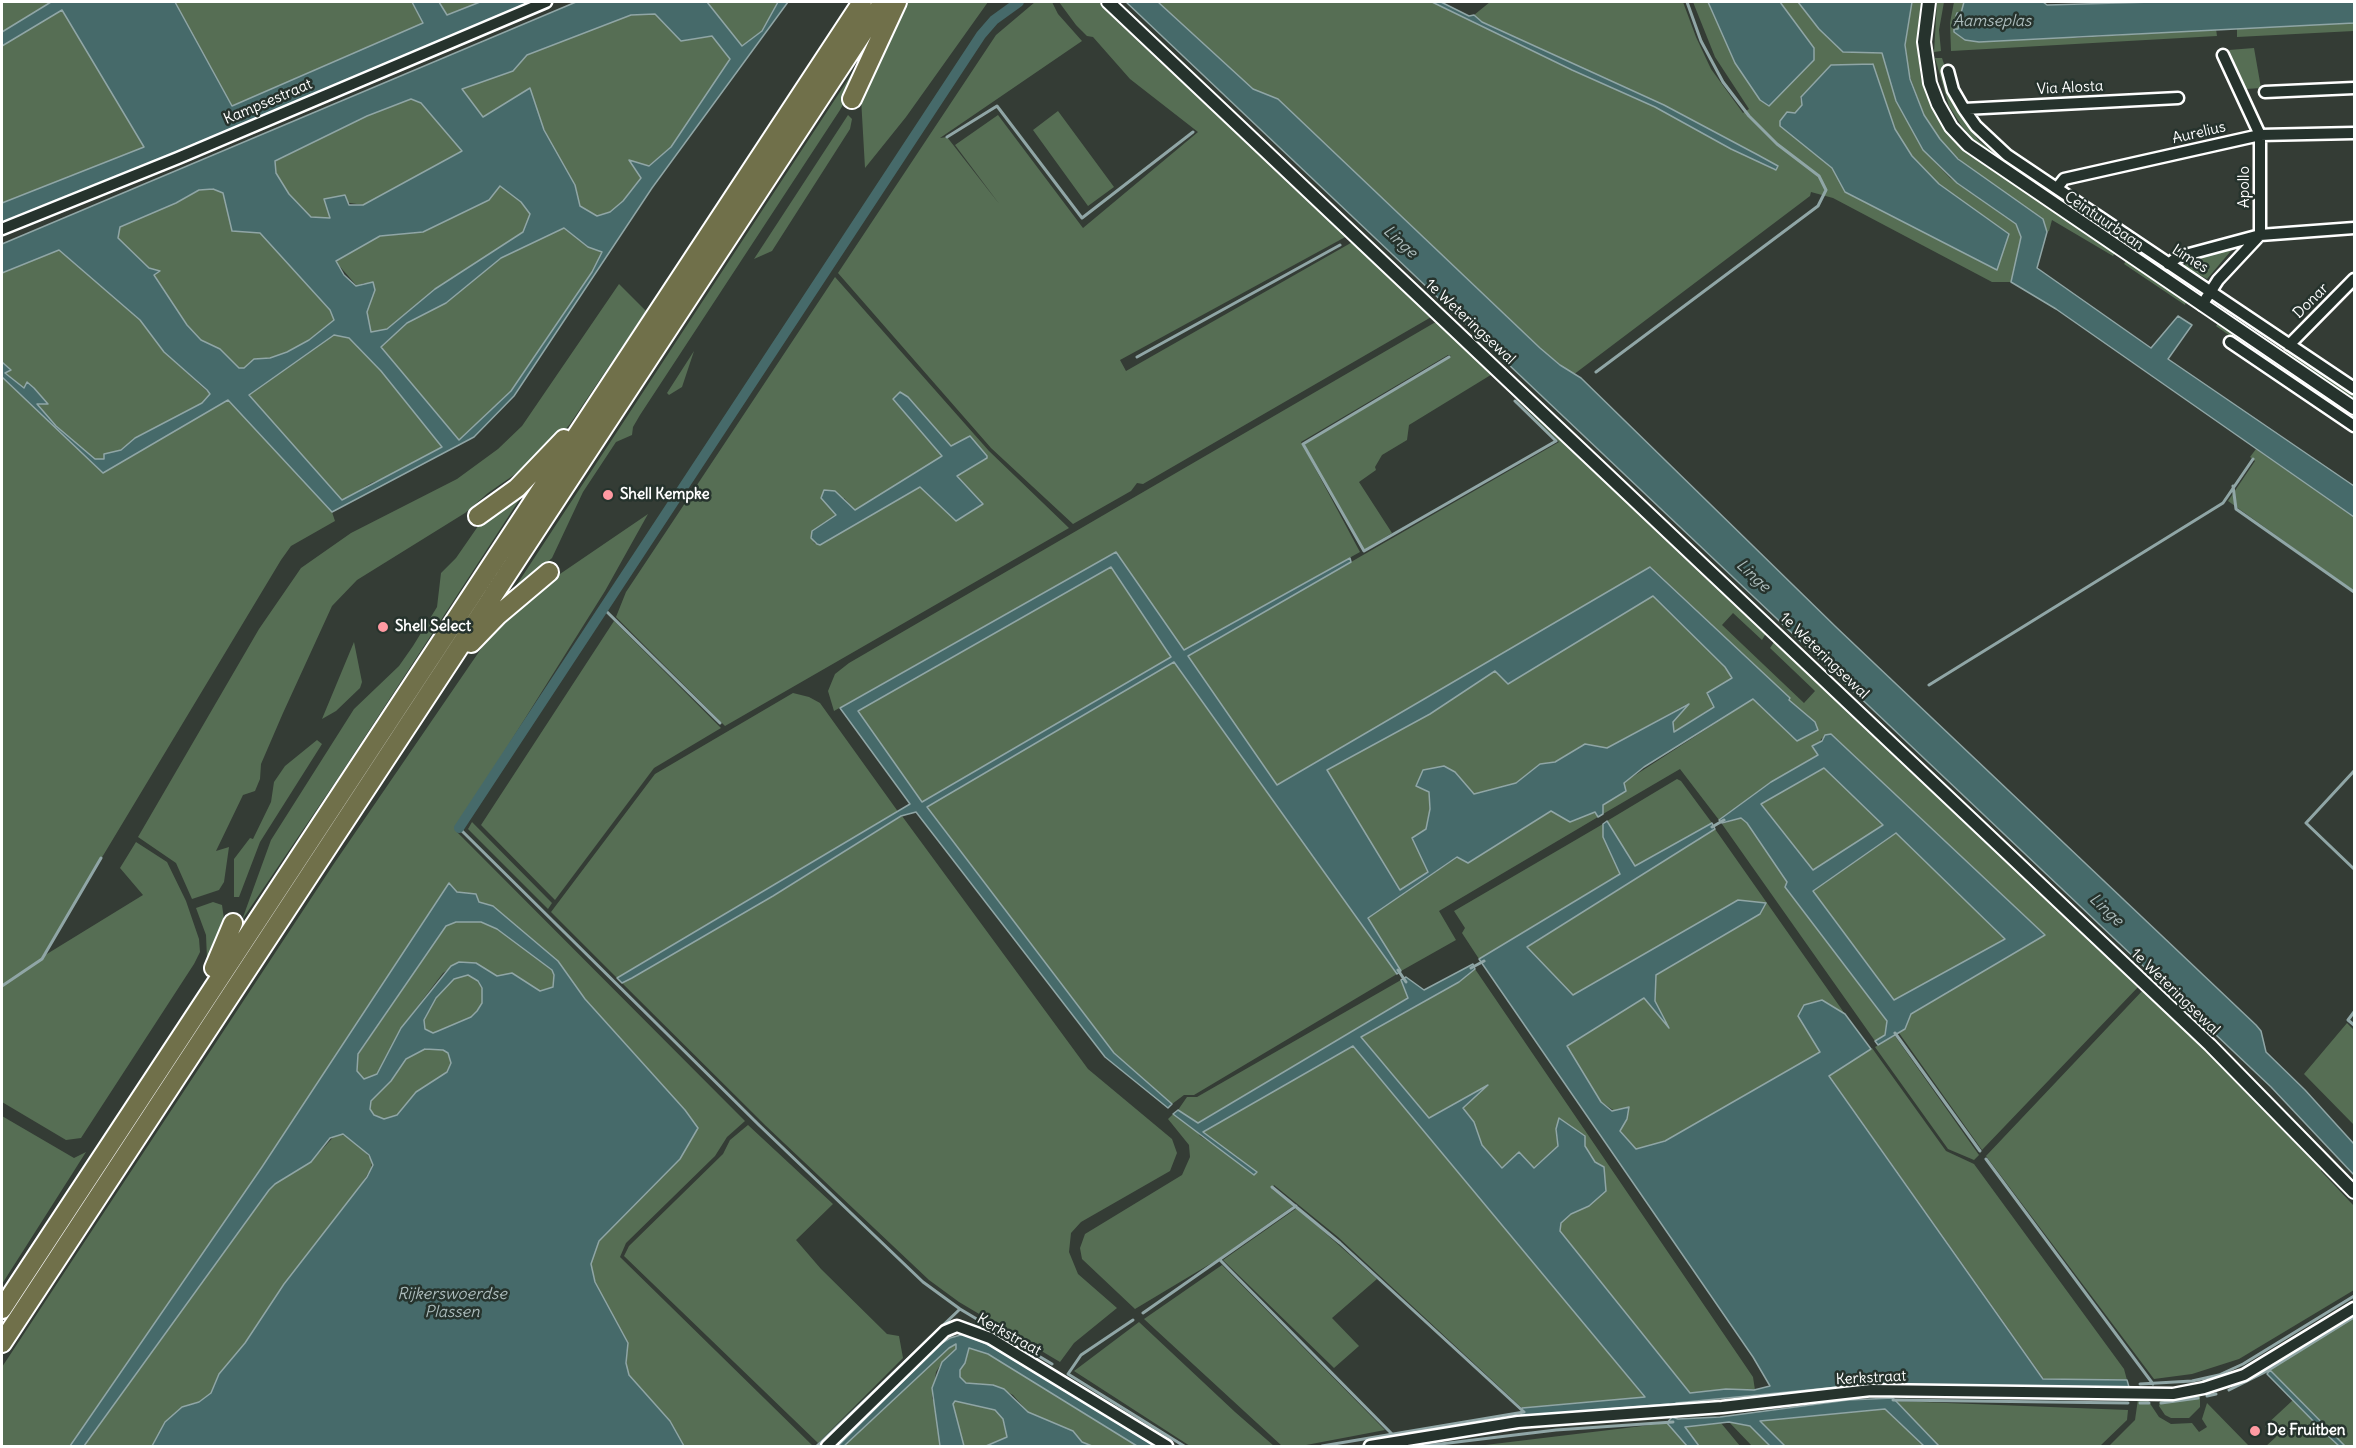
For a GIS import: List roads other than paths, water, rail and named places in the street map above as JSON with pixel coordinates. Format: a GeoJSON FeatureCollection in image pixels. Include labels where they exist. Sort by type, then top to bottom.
{"type":"FeatureCollection","features":[{"type":"Feature","properties":{"kind":"highway"},"geometry":{"type":"LineString","coordinates":[[2,1309],[862,2]]}},
{"type":"Feature","properties":{"kind":"highway"},"geometry":{"type":"LineString","coordinates":[[2,1343],[883,2]]}},
{"type":"Feature","properties":{"kind":"highway"},"geometry":{"type":"LineString","coordinates":[[852,99],[897,2]]}},
{"type":"Feature","properties":{"kind":"highway"},"geometry":{"type":"LineString","coordinates":[[478,516],[517,488],[592,410]]}},
{"type":"Feature","properties":{"kind":"highway"},"geometry":{"type":"LineString","coordinates":[[455,654],[476,639],[498,615],[549,572]]}},
{"type":"Feature","properties":{"kind":"highway"},"geometry":{"type":"LineString","coordinates":[[211,991],[213,969],[231,935],[233,923]]}},
{"type":"Feature","properties":{"kind":"street","name":"Kampsestraat"},"geometry":{"type":"LineString","coordinates":[[2,229],[178,158],[546,2]]}},
{"type":"Feature","properties":{"kind":"street","name":"1e Weteringsewal"},"geometry":{"type":"LineString","coordinates":[[1108,2],[2210,1045],[2355,1192]]}},
{"type":"Feature","properties":{"kind":"street","name":"Ceintuurbaan"},"geometry":{"type":"LineString","coordinates":[[1929,2],[1924,42],[1930,83],[1938,104],[1952,127],[1981,156],[2355,408]]}},
{"type":"Feature","properties":{"kind":"street","name":"Apollo"},"geometry":{"type":"LineString","coordinates":[[2223,55],[2260,135],[2260,235]]}},
{"type":"Feature","properties":{"kind":"street","name":"Limes"},"geometry":{"type":"LineString","coordinates":[[1948,71],[1953,90],[1964,109],[1990,140],[2168,264],[2211,290],[2355,388]]}},
{"type":"Feature","properties":{"kind":"street"},"geometry":{"type":"LineString","coordinates":[[2265,92],[2355,88]]}},
{"type":"Feature","properties":{"kind":"street","name":"Via Alosta"},"geometry":{"type":"LineString","coordinates":[[1964,109],[2178,98]]}},
{"type":"Feature","properties":{"kind":"street","name":"Aurelius"},"geometry":{"type":"LineString","coordinates":[[2057,188],[2064,179],[2260,135],[2355,133]]}},
{"type":"Feature","properties":{"kind":"street"},"geometry":{"type":"LineString","coordinates":[[2168,264],[2178,257],[2260,235],[2355,228]]}},
{"type":"Feature","properties":{"kind":"street"},"geometry":{"type":"LineString","coordinates":[[2202,305],[2211,290],[2260,235]]}},
{"type":"Feature","properties":{"kind":"street","name":"Donar"},"geometry":{"type":"LineString","coordinates":[[2289,345],[2355,279]]}},
{"type":"Feature","properties":{"kind":"street"},"geometry":{"type":"LineString","coordinates":[[2230,342],[2355,426]]}},
{"type":"Feature","properties":{"kind":"street"},"geometry":{"type":"LineString","coordinates":[[2272,370],[2280,358]]}},
{"type":"Feature","properties":{"kind":"street","name":"Kerkstraat"},"geometry":{"type":"LineString","coordinates":[[1370,1446],[1518,1422],[1722,1407],[1871,1390],[2173,1394],[2204,1388],[2244,1375],[2355,1308]]}},
{"type":"Feature","properties":{"kind":"street","name":"Kerkstraat"},"geometry":{"type":"LineString","coordinates":[[827,1446],[945,1331],[957,1326],[990,1338],[1167,1446]]}},
{"type":"Feature","properties":{"kind":"water"},"geometry":{"type":"Polygon","coordinates":[[[51,2],[175,2],[232,106],[423,23],[412,2],[439,2],[447,15],[480,2],[532,2],[171,156],[2,225],[2,203],[144,147],[62,10],[2,46],[2,32],[51,2]]]}},
{"type":"Feature","properties":{"kind":"water"},"geometry":{"type":"Polygon","coordinates":[[[576,2],[707,2],[742,46],[762,31],[778,2],[788,2],[652,188],[514,396],[474,437],[332,512],[228,400],[103,473],[2,377],[2,362],[11,370],[5,373],[24,388],[27,382],[34,388],[48,404],[37,404],[56,426],[95,459],[104,459],[104,454],[121,450],[135,438],[202,403],[210,394],[164,352],[140,320],[59,250],[2,273],[2,244],[576,2]],[[655,14],[631,15],[527,55],[513,71],[462,89],[483,117],[530,88],[544,130],[575,185],[580,206],[597,216],[610,212],[623,201],[641,178],[629,160],[649,166],[671,147],[730,59],[712,36],[681,41],[655,14]],[[411,99],[367,116],[275,161],[276,173],[289,194],[311,217],[330,218],[324,199],[345,195],[349,205],[363,205],[462,151],[421,103],[411,99]],[[500,186],[489,200],[423,232],[380,236],[336,261],[344,275],[356,286],[373,282],[375,290],[367,312],[371,332],[387,329],[435,289],[523,232],[530,214],[521,202],[500,186]],[[213,189],[199,190],[176,203],[120,227],[118,238],[149,268],[160,271],[154,275],[187,325],[201,340],[220,349],[239,368],[244,368],[254,359],[270,358],[287,352],[309,340],[334,320],[330,310],[260,233],[232,231],[223,193],[213,189]],[[564,228],[501,258],[446,303],[407,323],[381,347],[459,440],[511,391],[592,272],[602,252],[588,247],[564,228]],[[334,335],[249,395],[342,500],[442,447],[381,371],[349,338],[334,335]]]}},
{"type":"Feature","properties":{"kind":"water","name":"Linge"},"geometry":{"type":"Polygon","coordinates":[[[1126,2],[1158,2],[1253,89],[1278,99],[1540,348],[1560,365],[1581,378],[1837,628],[2256,1025],[2261,1031],[2266,1052],[2305,1090],[2354,1144],[2354,1175],[2271,1087],[1126,2]]]}},
{"type":"Feature","properties":{"kind":"water"},"geometry":{"type":"Polygon","coordinates":[[[1432,2],[1441,2],[1469,16],[1474,15],[1482,22],[1664,105],[1778,166],[1776,170],[1731,149],[1655,107],[1572,70],[1432,2]]]}},
{"type":"Feature","properties":{"kind":"water"},"geometry":{"type":"Polygon","coordinates":[[[1708,2],[1780,2],[1814,48],[1814,60],[1769,106],[1760,100],[1735,63],[1708,2]]]}},
{"type":"Feature","properties":{"kind":"water"},"geometry":{"type":"Polygon","coordinates":[[[1798,2],[1912,2],[1905,45],[1910,79],[1924,115],[1940,139],[1958,159],[2043,219],[2047,232],[2037,268],[2151,348],[2178,316],[2192,325],[2168,359],[2354,486],[2354,517],[2056,309],[2011,282],[2021,237],[2016,224],[1957,183],[1923,150],[1896,101],[1882,53],[1843,52],[1819,29],[1798,2]]]}},
{"type":"Feature","properties":{"kind":"water","name":"Aamseplas"},"geometry":{"type":"Polygon","coordinates":[[[1964,2],[2043,2],[2047,5],[2153,2],[2354,2],[2354,23],[1979,42],[1965,40],[1954,32],[1954,29],[1958,29],[1960,17],[1956,16],[1957,13],[1961,13],[1964,2]]]}},
{"type":"Feature","properties":{"kind":"water"},"geometry":{"type":"Polygon","coordinates":[[[1873,64],[1895,129],[1912,156],[1939,184],[2009,234],[1997,270],[1845,192],[1832,168],[1780,126],[1780,121],[1787,112],[1795,113],[1802,105],[1801,97],[1831,65],[1873,64]]]}},
{"type":"Feature","properties":{"kind":"water"},"geometry":{"type":"Polygon","coordinates":[[[900,392],[908,397],[951,446],[970,436],[987,456],[957,476],[983,504],[956,521],[920,487],[820,545],[817,544],[811,538],[812,531],[836,515],[821,498],[824,490],[835,491],[855,510],[942,456],[893,399],[900,392]]]}},
{"type":"Feature","properties":{"kind":"water"},"geometry":{"type":"Polygon","coordinates":[[[1116,552],[1184,650],[1350,558],[1351,562],[1188,656],[1277,785],[1650,567],[1815,722],[1818,730],[1797,741],[1753,699],[1644,767],[1624,783],[1626,791],[1603,805],[1603,814],[1598,817],[1595,812],[1570,822],[1551,811],[1468,863],[1457,857],[1368,918],[1401,971],[1397,974],[1174,662],[927,807],[1114,1053],[1172,1104],[1168,1108],[1105,1057],[916,812],[901,816],[773,896],[632,978],[622,983],[617,978],[910,804],[840,708],[1116,552]],[[1111,567],[858,711],[922,802],[1171,657],[1111,567]],[[1653,596],[1508,684],[1495,671],[1430,714],[1327,770],[1400,890],[1428,872],[1412,838],[1426,829],[1430,809],[1429,792],[1416,786],[1423,770],[1444,766],[1455,772],[1474,794],[1516,783],[1540,764],[1555,762],[1585,744],[1607,748],[1689,704],[1673,722],[1674,732],[1714,707],[1707,693],[1732,678],[1725,667],[1653,596]]]}},
{"type":"Feature","properties":{"kind":"water"},"geometry":{"type":"Polygon","coordinates":[[[1831,734],[2045,935],[1911,1014],[1905,1029],[1878,1045],[1875,1041],[1885,1035],[1887,1021],[1785,887],[1787,882],[1747,823],[1741,818],[1722,823],[1719,820],[1771,782],[1818,755],[1812,746],[1822,741],[1825,735],[1831,734]],[[1824,768],[1761,804],[1813,870],[1883,825],[1824,768]],[[1896,833],[1813,891],[1894,1000],[2005,939],[1896,833]]]}},
{"type":"Feature","properties":{"kind":"water"},"geometry":{"type":"Polygon","coordinates":[[[1607,821],[1635,866],[1712,823],[1715,829],[1527,947],[1573,995],[1738,900],[1766,903],[1760,914],[1656,975],[1655,1001],[1669,1028],[1644,998],[1567,1046],[1601,1102],[1612,1111],[1629,1107],[1627,1119],[1620,1131],[1636,1149],[1665,1141],[1820,1052],[1798,1016],[1804,1005],[1822,1000],[1845,1014],[1871,1049],[1829,1076],[2043,1379],[2127,1380],[2129,1387],[1956,1387],[1869,1384],[1676,1403],[1676,1406],[1669,1404],[1521,1416],[1522,1408],[1645,1397],[1353,1046],[1203,1132],[1257,1172],[1254,1175],[1173,1114],[1178,1110],[1198,1123],[1408,998],[1401,980],[1406,977],[1424,990],[1473,964],[1475,969],[1459,982],[1361,1037],[1429,1118],[1488,1085],[1463,1108],[1474,1122],[1482,1145],[1502,1168],[1519,1152],[1534,1168],[1558,1146],[1556,1129],[1559,1118],[1585,1136],[1585,1146],[1595,1162],[1604,1167],[1606,1191],[1589,1206],[1571,1214],[1561,1223],[1560,1231],[1690,1393],[1726,1389],[1754,1390],[1770,1386],[1753,1357],[1479,959],[1620,874],[1603,837],[1603,824],[1607,821]]]}},
{"type":"Feature","properties":{"kind":"water","name":"Rijkerswoerdse Plassen"},"geometry":{"type":"Polygon","coordinates":[[[449,883],[457,892],[476,894],[479,902],[493,906],[558,961],[585,999],[685,1110],[698,1128],[680,1159],[599,1241],[591,1264],[595,1282],[628,1343],[626,1363],[629,1375],[670,1421],[684,1446],[152,1446],[165,1422],[182,1407],[199,1402],[211,1393],[219,1374],[245,1343],[284,1284],[367,1177],[373,1165],[369,1155],[343,1134],[330,1138],[311,1162],[269,1190],[84,1446],[70,1446],[262,1167],[449,883]],[[456,922],[446,926],[358,1054],[357,1071],[364,1079],[377,1074],[401,1028],[451,966],[459,962],[476,963],[497,976],[512,973],[540,991],[553,987],[552,970],[497,929],[481,922],[456,922]],[[468,975],[454,979],[436,998],[424,1020],[425,1029],[433,1033],[471,1017],[482,1003],[482,988],[478,981],[468,975]],[[425,1049],[406,1059],[391,1081],[371,1101],[370,1109],[374,1115],[384,1119],[397,1115],[416,1092],[447,1072],[451,1063],[448,1053],[443,1050],[425,1049]]]}},
{"type":"Feature","properties":{"kind":"water"},"geometry":{"type":"Polygon","coordinates":[[[964,1334],[993,1347],[1155,1446],[1137,1446],[988,1354],[969,1348],[965,1363],[960,1370],[960,1377],[966,1383],[993,1385],[1004,1389],[1028,1412],[1073,1431],[1082,1442],[1092,1446],[986,1446],[1007,1437],[1003,1419],[995,1410],[955,1401],[953,1404],[964,1446],[940,1446],[932,1388],[942,1362],[956,1349],[956,1344],[844,1446],[838,1446],[939,1345],[950,1338],[964,1334]]]}},
{"type":"Feature","properties":{"kind":"water"},"geometry":{"type":"Polygon","coordinates":[[[2270,1370],[2345,1446],[2339,1446],[2324,1432],[2267,1374],[2270,1370]]]}},
{"type":"Feature","properties":{"kind":"water"},"geometry":{"type":"Polygon","coordinates":[[[1893,1398],[1939,1446],[1924,1446],[1885,1409],[1760,1421],[1785,1446],[1770,1446],[1750,1426],[1729,1422],[1685,1427],[1699,1446],[1687,1446],[1667,1423],[1672,1417],[1678,1419],[1720,1417],[1848,1400],[1893,1398]]]}},
{"type":"Feature","properties":{"kind":"waterway"},"geometry":{"type":"LineString","coordinates":[[459,828],[981,35],[994,20],[1019,2]]}},
{"type":"Feature","properties":{"kind":"waterway"},"geometry":{"type":"LineString","coordinates":[[1596,372],[1818,206],[1826,190],[1819,176],[1777,144],[1749,116],[1723,82],[1701,41],[1687,2]]}},
{"type":"Feature","properties":{"kind":"waterway"},"geometry":{"type":"LineString","coordinates":[[947,137],[997,106],[1082,218],[1193,132]]}},
{"type":"Feature","properties":{"kind":"waterway"},"geometry":{"type":"LineString","coordinates":[[1137,357],[1340,245]]}},
{"type":"Feature","properties":{"kind":"waterway"},"geometry":{"type":"LineString","coordinates":[[1449,357],[1303,444],[1364,551],[1556,441],[1515,401]]}},
{"type":"Feature","properties":{"kind":"waterway"},"geometry":{"type":"LineString","coordinates":[[1929,685],[2223,503],[2253,459]]}},
{"type":"Feature","properties":{"kind":"waterway"},"geometry":{"type":"LineString","coordinates":[[2233,486],[2236,509],[2354,592]]}},
{"type":"Feature","properties":{"kind":"waterway"},"geometry":{"type":"LineString","coordinates":[[603,608],[720,723]]}},
{"type":"Feature","properties":{"kind":"waterway"},"geometry":{"type":"LineString","coordinates":[[2354,771],[2306,823],[2354,869]]}},
{"type":"Feature","properties":{"kind":"waterway"},"geometry":{"type":"LineString","coordinates":[[1712,827],[1724,820]]}},
{"type":"Feature","properties":{"kind":"waterway"},"geometry":{"type":"LineString","coordinates":[[459,828],[759,1125],[923,1282],[960,1309],[1052,1364]]}},
{"type":"Feature","properties":{"kind":"waterway"},"geometry":{"type":"LineString","coordinates":[[2,986],[42,959],[101,858]]}},
{"type":"Feature","properties":{"kind":"waterway"},"geometry":{"type":"LineString","coordinates":[[1471,968],[1484,961]]}},
{"type":"Feature","properties":{"kind":"waterway"},"geometry":{"type":"LineString","coordinates":[[1398,970],[1406,982]]}},
{"type":"Feature","properties":{"kind":"waterway"},"geometry":{"type":"LineString","coordinates":[[2354,1012],[2348,1020],[2354,1025]]}},
{"type":"Feature","properties":{"kind":"waterway"},"geometry":{"type":"LineString","coordinates":[[1895,1033],[1980,1151]]}},
{"type":"Feature","properties":{"kind":"waterway"},"geometry":{"type":"LineString","coordinates":[[1986,1159],[2153,1384]]}},
{"type":"Feature","properties":{"kind":"waterway"},"geometry":{"type":"LineString","coordinates":[[1272,1187],[1340,1243],[1524,1412]]}},
{"type":"Feature","properties":{"kind":"waterway"},"geometry":{"type":"LineString","coordinates":[[1143,1313],[1296,1206]]}},
{"type":"Feature","properties":{"kind":"waterway"},"geometry":{"type":"LineString","coordinates":[[1220,1260],[1392,1434]]}},
{"type":"Feature","properties":{"kind":"waterway"},"geometry":{"type":"LineString","coordinates":[[2140,1384],[2192,1381],[2219,1375],[2243,1364],[2354,1296]]}},
{"type":"Feature","properties":{"kind":"waterway"},"geometry":{"type":"LineString","coordinates":[[817,1446],[960,1309]]}},
{"type":"Feature","properties":{"kind":"waterway"},"geometry":{"type":"LineString","coordinates":[[2229,1390],[2267,1371],[2354,1317]]}},
{"type":"Feature","properties":{"kind":"waterway"},"geometry":{"type":"LineString","coordinates":[[1133,1320],[1081,1355],[1068,1374],[1184,1446]]}},
{"type":"Feature","properties":{"kind":"waterway"},"geometry":{"type":"LineString","coordinates":[[2207,1396],[2216,1394]]}},
{"type":"Feature","properties":{"kind":"waterway"},"geometry":{"type":"LineString","coordinates":[[2161,1403],[2198,1398]]}},
{"type":"Feature","properties":{"kind":"waterway"},"geometry":{"type":"LineString","coordinates":[[1893,1400],[2128,1403]]}},
{"type":"Feature","properties":{"kind":"waterway"},"geometry":{"type":"LineString","coordinates":[[2140,1403],[2149,1403]]}},
{"type":"Feature","properties":{"kind":"waterway"},"geometry":{"type":"LineString","coordinates":[[1322,1446],[1524,1412]]}},
{"type":"Feature","properties":{"kind":"waterway"},"geometry":{"type":"LineString","coordinates":[[1424,1446],[1556,1430],[1673,1422]]}},
{"type":"Feature","properties":{"kind":"place","name":"Shell Kempke"},"geometry":{"type":"Point","coordinates":[608,495]}},
{"type":"Feature","properties":{"kind":"place","name":"Shell Select"},"geometry":{"type":"Point","coordinates":[383,627]}},
{"type":"Feature","properties":{"kind":"place","name":"De Fruitben"},"geometry":{"type":"Point","coordinates":[2255,1431]}}]}
